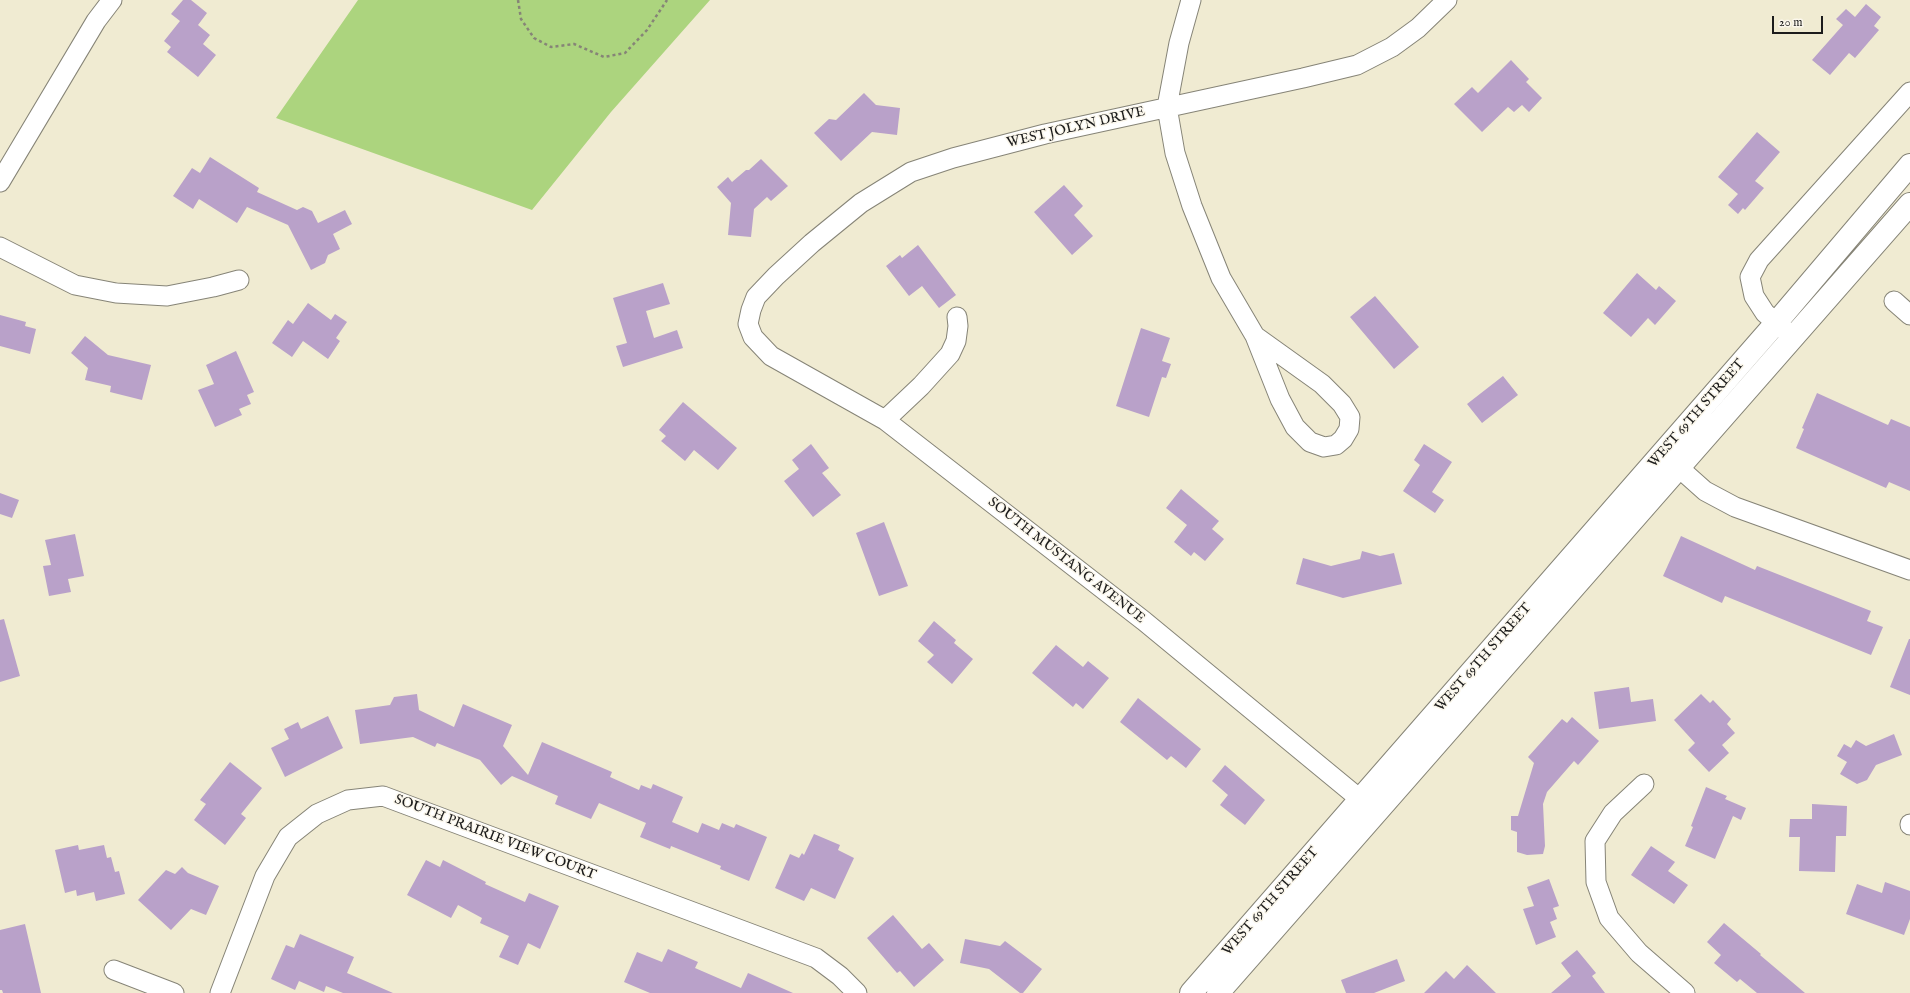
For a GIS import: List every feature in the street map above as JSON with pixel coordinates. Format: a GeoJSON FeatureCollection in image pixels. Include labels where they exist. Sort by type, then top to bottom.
{"type":"FeatureCollection","features":[{"type":"Feature","properties":{"kind":"main road","name":"WEST 69TH STREET"},"geometry":{"type":"LineString","coordinates":[[1218,993],[1369,806],[1670,460],[1776,323],[1910,165]]}},
{"type":"Feature","properties":{"kind":"main road","name":"WEST 69TH STREET"},"geometry":{"type":"LineString","coordinates":[[1670,460],[1793,337],[1910,204]]}},
{"type":"Feature","properties":{"kind":"main road","name":"WEST 69TH STREET"},"geometry":{"type":"LineString","coordinates":[[1191,993],[1369,806]]}},
{"type":"Feature","properties":{"kind":"street"},"geometry":{"type":"LineString","coordinates":[[0,182],[96,21],[112,0]]}},
{"type":"Feature","properties":{"kind":"street"},"geometry":{"type":"LineString","coordinates":[[1191,0],[1179,43],[1167,106],[1175,153],[1192,206],[1222,278],[1255,336],[1280,399],[1295,427],[1310,442],[1324,447],[1336,445],[1343,439],[1349,429],[1350,417],[1342,404],[1322,384],[1255,336]]}},
{"type":"Feature","properties":{"kind":"street","name":"WEST JOLYN DRIVE"},"geometry":{"type":"LineString","coordinates":[[748,324],[756,297],[776,276],[812,243],[861,203],[911,172],[953,158],[1045,134],[1357,65],[1392,47],[1408,36],[1447,0]]}},
{"type":"Feature","properties":{"kind":"street"},"geometry":{"type":"LineString","coordinates":[[1793,337],[1765,312],[1754,296],[1750,277],[1759,260],[1910,92]]}},
{"type":"Feature","properties":{"kind":"street"},"geometry":{"type":"LineString","coordinates":[[0,247],[75,285],[116,293],[167,296],[239,280]]}},
{"type":"Feature","properties":{"kind":"street"},"geometry":{"type":"LineString","coordinates":[[1894,301],[1910,315]]}},
{"type":"Feature","properties":{"kind":"street"},"geometry":{"type":"LineString","coordinates":[[884,420],[925,381],[950,354],[956,341],[958,326],[957,317]]}},
{"type":"Feature","properties":{"kind":"street","name":"SOUTH MUSTANG AVENUE"},"geometry":{"type":"LineString","coordinates":[[748,324],[752,337],[771,356],[884,420],[1144,621],[1369,806]]}},
{"type":"Feature","properties":{"kind":"street"},"geometry":{"type":"LineString","coordinates":[[1670,460],[1705,491],[1734,507],[1910,570]]}},
{"type":"Feature","properties":{"kind":"street"},"geometry":{"type":"LineString","coordinates":[[1644,784],[1613,813],[1595,841],[1596,882],[1609,918],[1639,953],[1685,993]]}},
{"type":"Feature","properties":{"kind":"street","name":"SOUTH PRAIRIE VIEW COURT"},"geometry":{"type":"LineString","coordinates":[[220,993],[265,876],[288,837],[317,814],[348,800],[383,796],[816,958],[840,976],[856,993]]}},
{"type":"Feature","properties":{"kind":"street"},"geometry":{"type":"LineString","coordinates":[[114,970],[174,993]]}},
{"type":"Feature","properties":{"kind":"path"},"geometry":{"type":"LineString","coordinates":[[518,0],[521,19],[534,38],[551,47],[574,44],[604,57],[625,53],[647,30],[667,0]]}},
{"type":"Feature","properties":{"kind":"green space"},"geometry":{"type":"Polygon","coordinates":[[[358,0],[710,0],[611,112],[532,210],[276,118],[358,0]]]}},
{"type":"Feature","properties":{"kind":"building"},"geometry":{"type":"Polygon","coordinates":[[[183,0],[191,0],[207,13],[198,25],[210,35],[203,44],[216,55],[198,77],[167,52],[171,47],[164,41],[180,21],[171,14],[183,0]]]}},
{"type":"Feature","properties":{"kind":"building"},"geometry":{"type":"Polygon","coordinates":[[[1866,4],[1881,17],[1874,26],[1879,30],[1855,58],[1849,53],[1830,75],[1812,60],[1843,25],[1836,19],[1846,9],[1855,17],[1866,4]]]}},
{"type":"Feature","properties":{"kind":"building"},"geometry":{"type":"Polygon","coordinates":[[[1511,60],[1529,79],[1526,82],[1542,98],[1529,112],[1522,105],[1514,112],[1508,107],[1482,132],[1454,104],[1472,87],[1478,93],[1511,60]]]}},
{"type":"Feature","properties":{"kind":"building"},"geometry":{"type":"Polygon","coordinates":[[[864,93],[876,105],[900,108],[897,135],[872,132],[841,161],[814,133],[829,119],[836,120],[864,93]]]}},
{"type":"Feature","properties":{"kind":"building"},"geometry":{"type":"Polygon","coordinates":[[[1757,132],[1780,152],[1755,181],[1764,188],[1745,210],[1743,208],[1738,214],[1728,205],[1738,194],[1718,177],[1757,132]]]}},
{"type":"Feature","properties":{"kind":"building"},"geometry":{"type":"Polygon","coordinates":[[[210,157],[259,188],[257,192],[297,210],[303,207],[312,211],[318,223],[345,210],[352,224],[333,234],[340,249],[328,255],[325,263],[311,270],[288,225],[247,207],[237,223],[199,199],[193,209],[173,196],[192,168],[200,173],[210,157]]]}},
{"type":"Feature","properties":{"kind":"building"},"geometry":{"type":"Polygon","coordinates":[[[761,159],[788,186],[771,201],[767,197],[754,209],[751,237],[728,235],[731,203],[717,187],[728,177],[732,182],[761,159]]]}},
{"type":"Feature","properties":{"kind":"building"},"geometry":{"type":"Polygon","coordinates":[[[1064,185],[1083,206],[1074,215],[1093,236],[1072,255],[1034,212],[1064,185]]]}},
{"type":"Feature","properties":{"kind":"building"},"geometry":{"type":"Polygon","coordinates":[[[918,245],[956,295],[939,308],[922,286],[909,296],[886,266],[900,255],[902,258],[918,245]]]}},
{"type":"Feature","properties":{"kind":"building"},"geometry":{"type":"Polygon","coordinates":[[[1637,273],[1656,290],[1659,286],[1676,301],[1655,325],[1648,318],[1631,337],[1603,313],[1637,273]]]}},
{"type":"Feature","properties":{"kind":"building"},"geometry":{"type":"Polygon","coordinates":[[[663,283],[670,304],[646,311],[654,338],[677,330],[683,348],[623,367],[616,346],[627,343],[613,298],[663,283]]]}},
{"type":"Feature","properties":{"kind":"building"},"geometry":{"type":"Polygon","coordinates":[[[1375,296],[1419,347],[1394,369],[1350,317],[1375,296]]]}},
{"type":"Feature","properties":{"kind":"building"},"geometry":{"type":"Polygon","coordinates":[[[308,303],[331,320],[335,314],[347,322],[336,338],[340,341],[328,359],[303,341],[292,357],[272,343],[288,320],[293,324],[308,303]]]}},
{"type":"Feature","properties":{"kind":"building"},"geometry":{"type":"Polygon","coordinates":[[[0,315],[26,322],[25,326],[36,329],[30,354],[0,346],[0,315]]]}},
{"type":"Feature","properties":{"kind":"building"},"geometry":{"type":"Polygon","coordinates":[[[1141,328],[1170,338],[1162,361],[1171,364],[1166,378],[1162,377],[1149,417],[1116,406],[1141,328]]]}},
{"type":"Feature","properties":{"kind":"building"},"geometry":{"type":"Polygon","coordinates":[[[85,336],[108,355],[151,365],[142,400],[110,392],[111,386],[85,380],[88,368],[71,353],[85,336]]]}},
{"type":"Feature","properties":{"kind":"building"},"geometry":{"type":"Polygon","coordinates":[[[236,351],[254,392],[247,395],[251,404],[239,409],[242,415],[215,427],[198,390],[214,384],[206,365],[236,351]]]}},
{"type":"Feature","properties":{"kind":"building"},"geometry":{"type":"Polygon","coordinates":[[[1503,376],[1518,395],[1482,423],[1467,404],[1503,376]]]}},
{"type":"Feature","properties":{"kind":"building"},"geometry":{"type":"Polygon","coordinates":[[[1817,393],[1888,425],[1891,419],[1910,427],[1910,491],[1889,482],[1886,488],[1796,448],[1804,429],[1802,428],[1817,393]]]}},
{"type":"Feature","properties":{"kind":"building"},"geometry":{"type":"Polygon","coordinates":[[[683,402],[737,448],[718,470],[694,450],[685,461],[661,441],[666,436],[659,430],[683,402]]]}},
{"type":"Feature","properties":{"kind":"building"},"geometry":{"type":"Polygon","coordinates":[[[811,444],[829,468],[822,473],[841,495],[813,517],[784,481],[799,469],[792,460],[811,444]]]}},
{"type":"Feature","properties":{"kind":"building"},"geometry":{"type":"Polygon","coordinates":[[[1424,444],[1452,462],[1432,492],[1444,500],[1435,513],[1403,491],[1420,465],[1414,460],[1424,444]]]}},
{"type":"Feature","properties":{"kind":"building"},"geometry":{"type":"Polygon","coordinates":[[[1181,489],[1219,521],[1212,529],[1224,539],[1205,561],[1194,552],[1191,556],[1174,542],[1187,525],[1166,508],[1181,489]]]}},
{"type":"Feature","properties":{"kind":"building"},"geometry":{"type":"Polygon","coordinates":[[[0,493],[19,500],[12,518],[0,514],[0,493]]]}},
{"type":"Feature","properties":{"kind":"building"},"geometry":{"type":"Polygon","coordinates":[[[884,522],[908,586],[879,596],[856,533],[884,522]]]}},
{"type":"Feature","properties":{"kind":"building"},"geometry":{"type":"Polygon","coordinates":[[[75,534],[84,576],[68,579],[71,592],[49,596],[43,566],[51,565],[45,540],[75,534]]]}},
{"type":"Feature","properties":{"kind":"building"},"geometry":{"type":"Polygon","coordinates":[[[1681,536],[1755,570],[1757,566],[1871,611],[1867,621],[1883,627],[1871,655],[1725,596],[1722,603],[1663,576],[1681,536]]]}},
{"type":"Feature","properties":{"kind":"building"},"geometry":{"type":"Polygon","coordinates":[[[1362,551],[1380,556],[1394,553],[1402,584],[1343,598],[1296,584],[1303,558],[1331,566],[1360,559],[1362,551]]]}},
{"type":"Feature","properties":{"kind":"building"},"geometry":{"type":"Polygon","coordinates":[[[4,619],[20,676],[0,682],[0,620],[4,619]]]}},
{"type":"Feature","properties":{"kind":"building"},"geometry":{"type":"Polygon","coordinates":[[[934,621],[956,640],[954,643],[973,659],[952,684],[927,662],[934,655],[918,641],[934,621]]]}},
{"type":"Feature","properties":{"kind":"building"},"geometry":{"type":"Polygon","coordinates":[[[1910,639],[1910,695],[1890,687],[1910,639]]]}},
{"type":"Feature","properties":{"kind":"building"},"geometry":{"type":"Polygon","coordinates":[[[1056,645],[1083,667],[1088,661],[1109,678],[1083,709],[1076,703],[1073,707],[1032,673],[1056,645]]]}},
{"type":"Feature","properties":{"kind":"building"},"geometry":{"type":"Polygon","coordinates":[[[1629,687],[1631,702],[1653,699],[1656,721],[1599,729],[1594,692],[1629,687]]]}},
{"type":"Feature","properties":{"kind":"building"},"geometry":{"type":"Polygon","coordinates":[[[417,694],[419,710],[454,727],[463,704],[512,725],[503,746],[528,775],[542,742],[612,772],[610,777],[639,790],[641,785],[651,789],[653,784],[683,797],[672,822],[698,833],[702,823],[719,830],[722,823],[734,828],[736,824],[767,837],[749,881],[720,869],[721,866],[671,846],[670,849],[640,837],[646,823],[599,803],[591,819],[555,804],[558,796],[512,776],[501,785],[480,760],[437,743],[435,747],[413,737],[360,744],[355,710],[390,705],[394,697],[417,694]]]}},
{"type":"Feature","properties":{"kind":"building"},"geometry":{"type":"Polygon","coordinates":[[[1701,694],[1710,703],[1713,700],[1731,719],[1727,724],[1735,733],[1722,745],[1729,753],[1709,772],[1688,750],[1695,743],[1674,720],[1701,694]]]}},
{"type":"Feature","properties":{"kind":"building"},"geometry":{"type":"Polygon","coordinates":[[[1138,698],[1201,749],[1186,768],[1171,756],[1167,760],[1120,722],[1138,698]]]}},
{"type":"Feature","properties":{"kind":"building"},"geometry":{"type":"Polygon","coordinates":[[[328,716],[343,748],[285,777],[271,748],[289,739],[284,729],[298,722],[301,729],[328,716]]]}},
{"type":"Feature","properties":{"kind":"building"},"geometry":{"type":"Polygon","coordinates":[[[1572,717],[1599,741],[1578,765],[1574,761],[1547,792],[1543,804],[1545,846],[1543,854],[1527,855],[1517,852],[1517,832],[1511,830],[1511,816],[1518,816],[1534,763],[1528,757],[1562,719],[1567,723],[1572,717]]]}},
{"type":"Feature","properties":{"kind":"building"},"geometry":{"type":"Polygon","coordinates":[[[1894,734],[1902,755],[1876,765],[1867,780],[1857,784],[1840,774],[1847,762],[1837,756],[1844,744],[1851,748],[1856,740],[1866,746],[1894,734]]]}},
{"type":"Feature","properties":{"kind":"building"},"geometry":{"type":"Polygon","coordinates":[[[230,762],[262,788],[241,814],[246,818],[225,845],[194,820],[206,804],[200,800],[230,762]]]}},
{"type":"Feature","properties":{"kind":"building"},"geometry":{"type":"Polygon","coordinates":[[[1225,765],[1265,800],[1245,825],[1220,805],[1228,795],[1212,781],[1225,765]]]}},
{"type":"Feature","properties":{"kind":"building"},"geometry":{"type":"Polygon","coordinates":[[[1706,787],[1727,796],[1725,799],[1746,808],[1741,820],[1733,816],[1715,859],[1685,846],[1706,787]]]}},
{"type":"Feature","properties":{"kind":"building"},"geometry":{"type":"Polygon","coordinates":[[[1812,804],[1847,806],[1846,836],[1836,836],[1835,872],[1799,871],[1800,837],[1789,837],[1790,819],[1812,819],[1812,804]]]}},
{"type":"Feature","properties":{"kind":"building"},"geometry":{"type":"Polygon","coordinates":[[[814,834],[840,845],[838,850],[854,858],[835,899],[811,888],[804,901],[775,888],[790,854],[799,858],[802,853],[804,855],[814,834]]]}},
{"type":"Feature","properties":{"kind":"building"},"geometry":{"type":"Polygon","coordinates":[[[78,845],[79,850],[104,845],[107,858],[111,857],[115,872],[119,871],[125,894],[96,901],[94,892],[77,896],[76,890],[65,893],[55,850],[78,845]]]}},
{"type":"Feature","properties":{"kind":"building"},"geometry":{"type":"Polygon","coordinates":[[[1651,846],[1675,862],[1668,871],[1688,885],[1674,904],[1631,875],[1651,846]]]}},
{"type":"Feature","properties":{"kind":"building"},"geometry":{"type":"Polygon","coordinates":[[[426,860],[440,867],[443,860],[486,882],[485,884],[525,902],[529,893],[559,906],[540,949],[528,943],[518,965],[499,957],[509,936],[480,923],[482,918],[458,905],[451,918],[407,895],[426,860]]]}},
{"type":"Feature","properties":{"kind":"building"},"geometry":{"type":"Polygon","coordinates":[[[182,867],[188,873],[219,886],[206,915],[191,909],[171,930],[138,900],[166,870],[175,874],[182,867]]]}},
{"type":"Feature","properties":{"kind":"building"},"geometry":{"type":"Polygon","coordinates":[[[1549,879],[1559,906],[1553,908],[1557,919],[1550,922],[1556,937],[1536,945],[1523,909],[1534,906],[1527,887],[1549,879]]]}},
{"type":"Feature","properties":{"kind":"building"},"geometry":{"type":"Polygon","coordinates":[[[1885,882],[1910,891],[1910,919],[1904,935],[1846,914],[1857,884],[1882,893],[1885,882]]]}},
{"type":"Feature","properties":{"kind":"building"},"geometry":{"type":"Polygon","coordinates":[[[893,915],[922,949],[929,943],[944,960],[914,987],[900,971],[897,973],[867,938],[893,915]]]}},
{"type":"Feature","properties":{"kind":"building"},"geometry":{"type":"Polygon","coordinates":[[[1724,923],[1805,993],[1757,993],[1740,979],[1737,982],[1714,963],[1721,955],[1707,942],[1724,923]]]}},
{"type":"Feature","properties":{"kind":"building"},"geometry":{"type":"Polygon","coordinates":[[[25,924],[41,993],[3,993],[2,990],[0,990],[0,930],[25,924]]]}},
{"type":"Feature","properties":{"kind":"building"},"geometry":{"type":"Polygon","coordinates":[[[300,934],[354,957],[347,973],[393,993],[343,993],[326,986],[324,992],[299,981],[295,990],[271,979],[286,945],[294,948],[300,934]]]}},
{"type":"Feature","properties":{"kind":"building"},"geometry":{"type":"Polygon","coordinates":[[[965,939],[1000,946],[1005,941],[1042,969],[1023,993],[1020,993],[989,969],[960,963],[965,939]]]}},
{"type":"Feature","properties":{"kind":"building"},"geometry":{"type":"Polygon","coordinates":[[[668,949],[698,962],[695,968],[741,988],[748,973],[793,993],[650,993],[624,982],[637,952],[662,962],[668,949]]]}},
{"type":"Feature","properties":{"kind":"building"},"geometry":{"type":"Polygon","coordinates":[[[1577,950],[1596,973],[1592,976],[1605,993],[1551,993],[1571,976],[1561,963],[1577,950]]]}},
{"type":"Feature","properties":{"kind":"building"},"geometry":{"type":"Polygon","coordinates":[[[1397,959],[1405,981],[1374,993],[1346,993],[1341,980],[1397,959]]]}},
{"type":"Feature","properties":{"kind":"building"},"geometry":{"type":"Polygon","coordinates":[[[1467,965],[1496,993],[1424,993],[1446,971],[1454,979],[1467,965]]]}}]}
